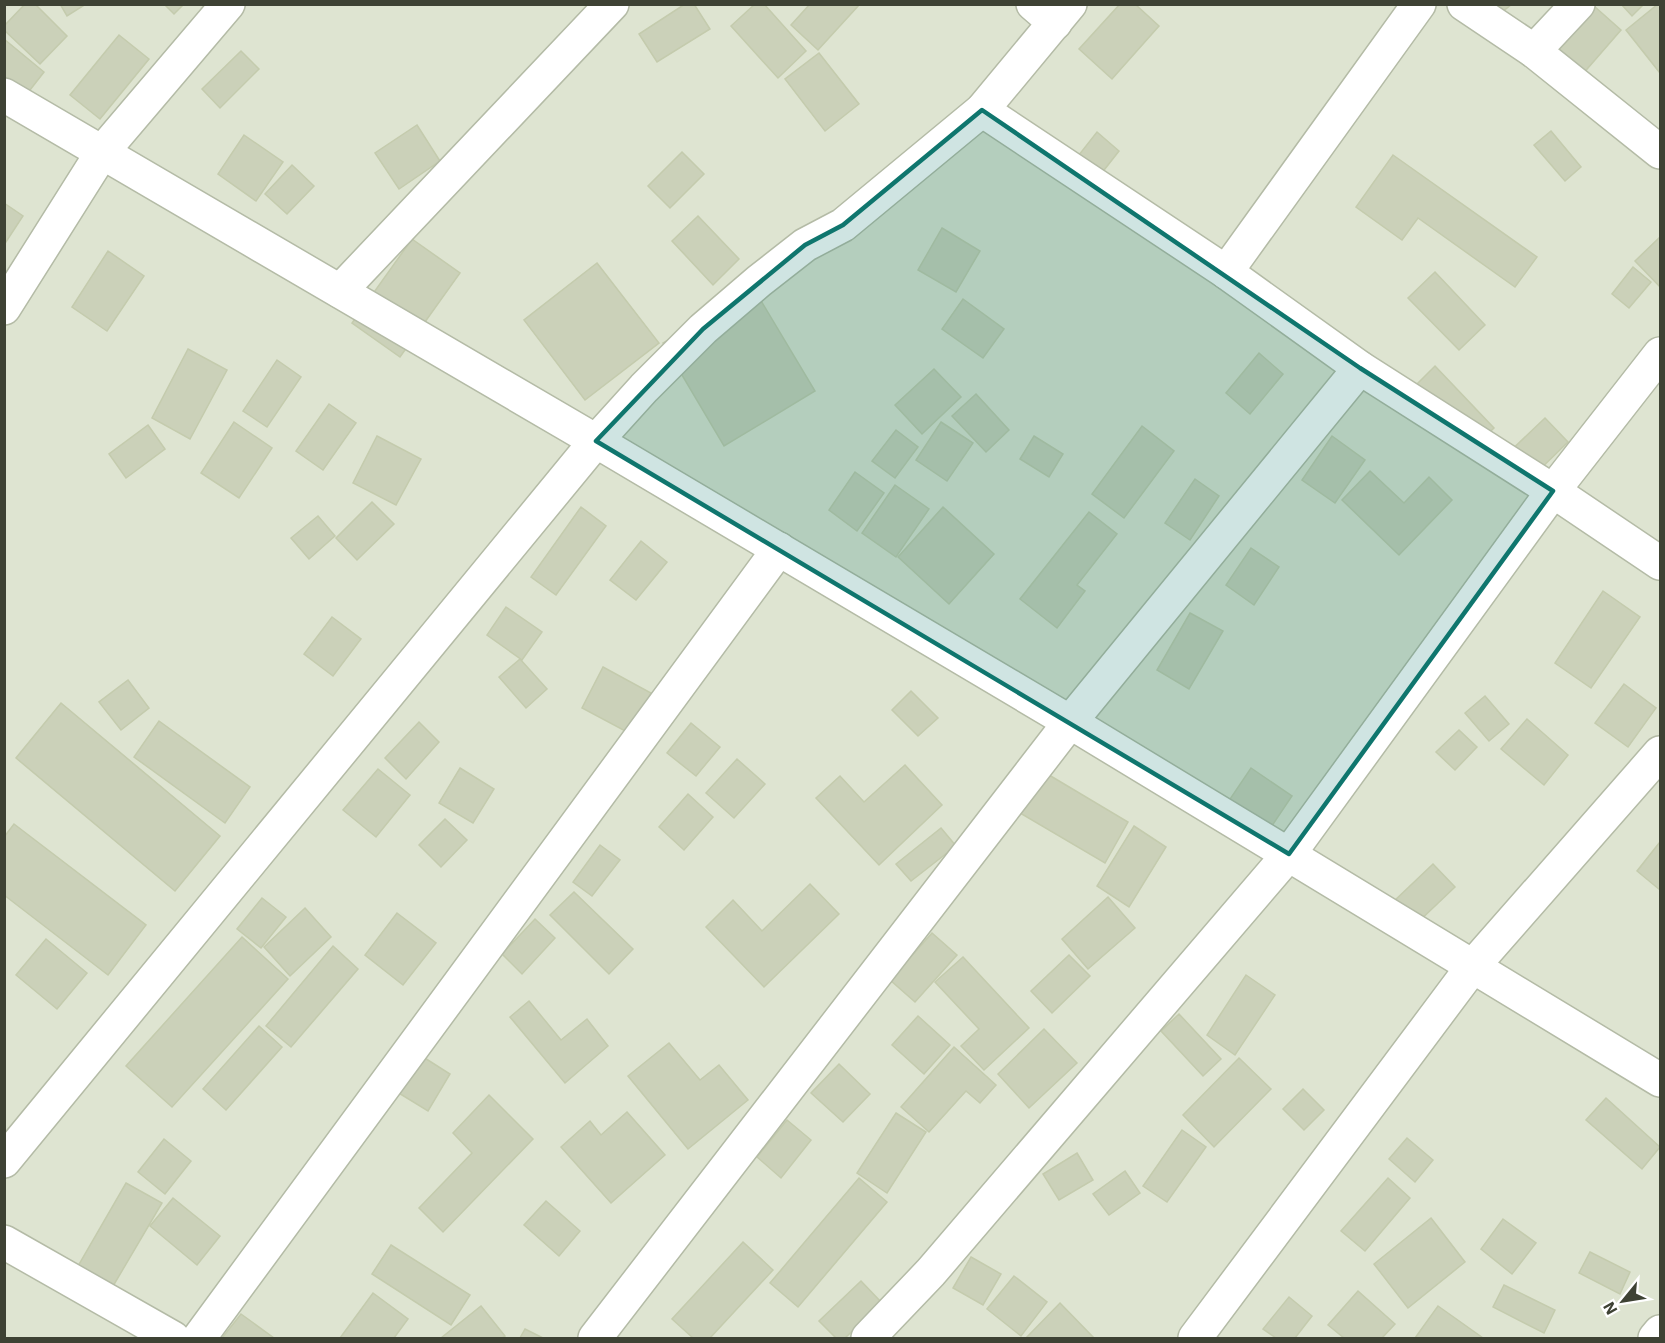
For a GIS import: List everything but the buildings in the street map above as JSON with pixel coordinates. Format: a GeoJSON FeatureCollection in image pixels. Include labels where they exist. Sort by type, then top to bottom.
{"type":"FeatureCollection","features":[{"type":"Feature","properties":{"kind":"street"},"geometry":{"type":"LineString","coordinates":[[4,308],[103,151],[228,4]]}},
{"type":"Feature","properties":{"kind":"street"},"geometry":{"type":"LineString","coordinates":[[340,291],[612,4]]}},
{"type":"Feature","properties":{"kind":"street"},"geometry":{"type":"LineString","coordinates":[[1226,272],[1419,4]]}},
{"type":"Feature","properties":{"kind":"street"},"geometry":{"type":"LineString","coordinates":[[1464,4],[1534,51],[1660,152]]}},
{"type":"Feature","properties":{"kind":"street"},"geometry":{"type":"LineString","coordinates":[[1534,51],[1578,4]]}},
{"type":"Feature","properties":{"kind":"street"},"geometry":{"type":"LineString","coordinates":[[4,1161],[596,441],[644,388],[703,329],[759,281],[805,245],[843,225],[982,110],[1053,10]]}},
{"type":"Feature","properties":{"kind":"street"},"geometry":{"type":"LineString","coordinates":[[4,95],[103,151],[1071,722],[1660,1080]]}},
{"type":"Feature","properties":{"kind":"street"},"geometry":{"type":"LineString","coordinates":[[982,110],[1226,272],[1360,368],[1553,491],[1660,563]]}},
{"type":"Feature","properties":{"kind":"street"},"geometry":{"type":"LineString","coordinates":[[868,1338],[931,1272],[1289,854],[1553,491],[1660,354]]}},
{"type":"Feature","properties":{"kind":"street"},"geometry":{"type":"LineString","coordinates":[[595,1338],[1071,722],[1360,368]]}},
{"type":"Feature","properties":{"kind":"street"},"geometry":{"type":"LineString","coordinates":[[199,1338],[779,549]]}},
{"type":"Feature","properties":{"kind":"street"},"geometry":{"type":"LineString","coordinates":[[1195,1338],[1473,966],[1660,753]]}},
{"type":"Feature","properties":{"kind":"street"},"geometry":{"type":"LineString","coordinates":[[4,1242],[173,1338]]}},
{"type":"Feature","properties":{"kind":"street"},"geometry":{"type":"LineString","coordinates":[[1655,1338],[1660,1332]]}},
{"type":"Feature","properties":{"kind":"highlighted area"},"geometry":{"type":"Polygon","coordinates":[[[982,110],[1360,368],[1553,491],[1289,854],[596,441],[703,329],[805,245],[843,225],[982,110]]]}},
{"type":"Feature","properties":{"kind":"shaded area"},"geometry":{"type":"Polygon","coordinates":[[[5,5],[1660,5],[1660,1338],[5,1338],[5,5]]]}}]}
